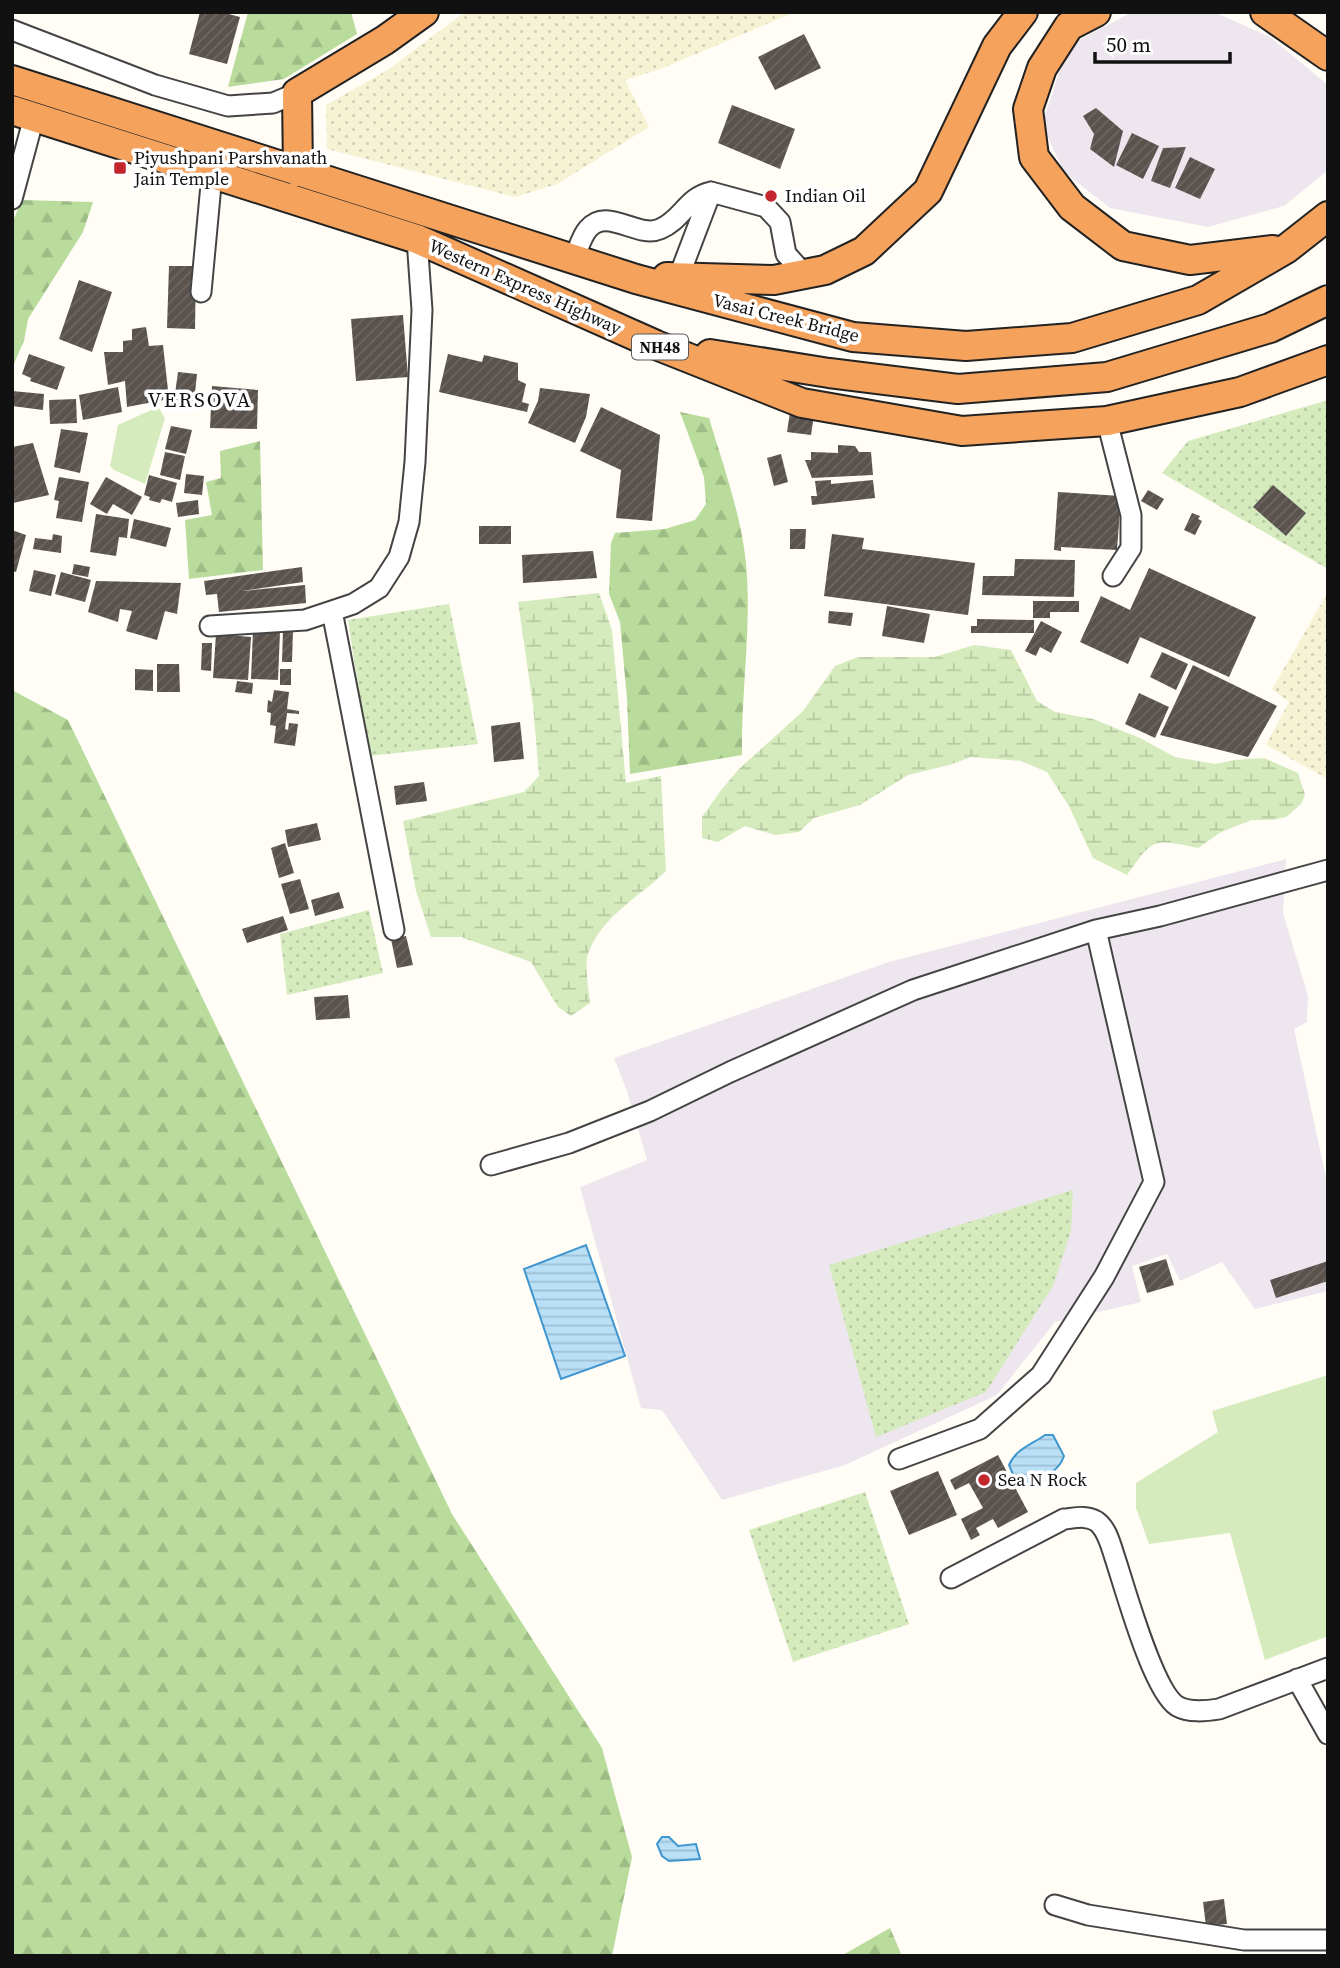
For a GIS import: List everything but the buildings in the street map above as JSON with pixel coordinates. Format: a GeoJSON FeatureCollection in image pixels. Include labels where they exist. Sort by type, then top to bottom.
{"type":"FeatureCollection","features":[{"type":"Feature","properties":{"kind":"highway"},"geometry":{"type":"LineString","coordinates":[[298,172],[297,93],[385,40],[424,12]]}},
{"type":"Feature","properties":{"kind":"highway"},"geometry":{"type":"LineString","coordinates":[[636,279],[679,276],[774,280],[825,271],[864,251],[928,191],[997,46],[1023,12]]}},
{"type":"Feature","properties":{"kind":"highway"},"geometry":{"type":"LineString","coordinates":[[1096,12],[1069,26],[1042,68],[1028,109],[1034,157],[1072,208],[1123,246],[1190,260],[1286,249]]}},
{"type":"Feature","properties":{"kind":"highway"},"geometry":{"type":"LineString","coordinates":[[1265,12],[1328,56]]}},
{"type":"Feature","properties":{"kind":"highway","name":"Western Express Highway"},"geometry":{"type":"LineString","coordinates":[[12,80],[636,279]]}},
{"type":"Feature","properties":{"kind":"highway","name":"Western Express Highway"},"geometry":{"type":"LineString","coordinates":[[23,113],[417,239],[656,345],[802,403],[962,431],[1107,421],[1240,392],[1328,360]]}},
{"type":"Feature","properties":{"kind":"highway","name":"Vasai Creek Bridge"},"geometry":{"type":"LineString","coordinates":[[636,279],[853,337],[966,346],[1072,338],[1198,300],[1286,249],[1328,216]]}},
{"type":"Feature","properties":{"kind":"highway"},"geometry":{"type":"LineString","coordinates":[[656,345],[829,373],[958,389],[1107,377],[1269,328],[1328,300]]}},
{"type":"Feature","properties":{"kind":"street"},"geometry":{"type":"LineString","coordinates":[[12,30],[155,85],[228,106],[273,103],[297,93]]}},
{"type":"Feature","properties":{"kind":"street"},"geometry":{"type":"LineString","coordinates":[[12,199],[23,113]]}},
{"type":"Feature","properties":{"kind":"street"},"geometry":{"type":"LineString","coordinates":[[201,292],[212,174]]}},
{"type":"Feature","properties":{"kind":"street"},"geometry":{"type":"LineString","coordinates":[[679,276],[711,192]]}},
{"type":"Feature","properties":{"kind":"street"},"geometry":{"type":"LineString","coordinates":[[574,259],[588,229],[599,221],[616,221],[644,231],[657,231],[672,223],[698,195],[711,192],[766,207],[780,222],[786,254],[804,274]]}},
{"type":"Feature","properties":{"kind":"street"},"geometry":{"type":"LineString","coordinates":[[210,626],[305,620],[353,604],[379,588],[399,557],[409,522],[415,461],[422,310],[417,239]]}},
{"type":"Feature","properties":{"kind":"street"},"geometry":{"type":"LineString","coordinates":[[1107,421],[1131,515],[1131,548],[1113,576]]}},
{"type":"Feature","properties":{"kind":"street"},"geometry":{"type":"LineString","coordinates":[[332,611],[394,930]]}},
{"type":"Feature","properties":{"kind":"street"},"geometry":{"type":"LineString","coordinates":[[491,1165],[569,1143],[650,1111],[913,990],[1096,929],[1160,916],[1328,870]]}},
{"type":"Feature","properties":{"kind":"street"},"geometry":{"type":"LineString","coordinates":[[899,1459],[980,1429],[1041,1375],[1104,1277],[1154,1182],[1096,929]]}},
{"type":"Feature","properties":{"kind":"street"},"geometry":{"type":"LineString","coordinates":[[951,1578],[1064,1519],[1094,1519],[1101,1525],[1110,1542],[1144,1646],[1165,1695],[1178,1707],[1204,1711],[1219,1709],[1328,1668]]}},
{"type":"Feature","properties":{"kind":"street"},"geometry":{"type":"LineString","coordinates":[[1297,1679],[1328,1734]]}},
{"type":"Feature","properties":{"kind":"street"},"geometry":{"type":"LineString","coordinates":[[1055,1905],[1087,1914],[1244,1940],[1328,1940]]}},
{"type":"Feature","properties":{"kind":"shaded area"},"geometry":{"type":"Polygon","coordinates":[[[465,12],[795,12],[663,68],[625,80],[649,127],[557,184],[515,197],[327,149],[326,105],[386,71],[465,12]]]}},
{"type":"Feature","properties":{"kind":"shaded area"},"geometry":{"type":"Polygon","coordinates":[[[1132,12],[1214,12],[1270,37],[1328,85],[1328,170],[1284,206],[1208,227],[1110,208],[1064,172],[1042,125],[1068,46],[1132,12]]]}},
{"type":"Feature","properties":{"kind":"shaded area"},"geometry":{"type":"Polygon","coordinates":[[[1328,592],[1328,779],[1266,745],[1289,702],[1272,689],[1328,592]]]}},
{"type":"Feature","properties":{"kind":"shaded area"},"geometry":{"type":"Polygon","coordinates":[[[1286,859],[1283,913],[1308,996],[1307,1022],[1294,1029],[1328,1187],[1328,1291],[1255,1309],[1222,1262],[1180,1281],[1167,1254],[1132,1266],[1141,1302],[1055,1322],[997,1395],[845,1465],[722,1500],[662,1410],[641,1408],[580,1187],[647,1160],[627,1091],[614,1058],[889,962],[1286,859]]]}},
{"type":"Feature","properties":{"kind":"green space"},"geometry":{"type":"Polygon","coordinates":[[[248,12],[351,12],[357,34],[284,79],[228,87],[248,12]]]}},
{"type":"Feature","properties":{"kind":"green space"},"geometry":{"type":"Polygon","coordinates":[[[22,200],[93,202],[83,232],[28,319],[24,341],[12,368],[12,223],[22,200]]]}},
{"type":"Feature","properties":{"kind":"green space"},"geometry":{"type":"Polygon","coordinates":[[[1328,400],[1328,569],[1162,473],[1188,441],[1328,400]]]}},
{"type":"Feature","properties":{"kind":"green space"},"geometry":{"type":"Polygon","coordinates":[[[158,407],[165,418],[145,484],[110,466],[118,425],[158,407]]]}},
{"type":"Feature","properties":{"kind":"green space"},"geometry":{"type":"Polygon","coordinates":[[[680,412],[709,418],[744,545],[748,611],[742,755],[630,774],[620,622],[609,594],[611,543],[615,533],[665,529],[695,520],[706,504],[704,477],[680,412]]]}},
{"type":"Feature","properties":{"kind":"green space"},"geometry":{"type":"Polygon","coordinates":[[[260,441],[263,570],[189,579],[185,520],[212,515],[206,482],[221,478],[220,451],[260,441]]]}},
{"type":"Feature","properties":{"kind":"green space"},"geometry":{"type":"Polygon","coordinates":[[[599,593],[612,630],[626,783],[661,776],[666,871],[611,918],[594,941],[586,965],[590,1003],[571,1016],[558,1007],[531,962],[461,937],[431,937],[416,891],[403,821],[524,792],[539,776],[533,705],[518,602],[599,593]]]}},
{"type":"Feature","properties":{"kind":"green space"},"geometry":{"type":"Polygon","coordinates":[[[449,604],[478,744],[369,756],[348,620],[449,604]]]}},
{"type":"Feature","properties":{"kind":"green space"},"geometry":{"type":"Polygon","coordinates":[[[974,645],[1011,650],[1037,701],[1055,712],[1093,719],[1140,738],[1175,757],[1215,764],[1264,758],[1298,773],[1305,795],[1301,804],[1286,817],[1252,820],[1221,832],[1198,848],[1172,843],[1156,844],[1143,853],[1127,875],[1093,858],[1069,806],[1047,772],[1021,761],[971,757],[908,775],[860,805],[814,818],[799,832],[775,835],[745,826],[718,842],[702,838],[702,817],[722,789],[739,769],[803,711],[835,666],[858,657],[935,657],[974,645]]]}},
{"type":"Feature","properties":{"kind":"green space"},"geometry":{"type":"Polygon","coordinates":[[[12,690],[68,720],[452,1514],[602,1748],[632,1857],[612,1956],[12,1956],[12,690]]]}},
{"type":"Feature","properties":{"kind":"green space"},"geometry":{"type":"Polygon","coordinates":[[[369,910],[383,973],[287,995],[280,934],[369,910]]]}},
{"type":"Feature","properties":{"kind":"green space"},"geometry":{"type":"Polygon","coordinates":[[[1073,1190],[1071,1231],[1053,1286],[986,1392],[876,1437],[829,1265],[1073,1190]]]}},
{"type":"Feature","properties":{"kind":"green space"},"geometry":{"type":"Polygon","coordinates":[[[1328,1375],[1328,1636],[1265,1660],[1230,1533],[1149,1544],[1136,1508],[1136,1483],[1218,1432],[1212,1411],[1328,1375]]]}},
{"type":"Feature","properties":{"kind":"green space"},"geometry":{"type":"Polygon","coordinates":[[[865,1492],[909,1624],[793,1662],[749,1530],[865,1492]]]}},
{"type":"Feature","properties":{"kind":"green space"},"geometry":{"type":"Polygon","coordinates":[[[890,1928],[902,1956],[841,1956],[890,1928]]]}},
{"type":"Feature","properties":{"kind":"water"},"geometry":{"type":"Polygon","coordinates":[[[586,1245],[625,1356],[561,1379],[524,1269],[586,1245]]]}},
{"type":"Feature","properties":{"kind":"water"},"geometry":{"type":"Polygon","coordinates":[[[1045,1435],[1053,1435],[1064,1456],[1053,1471],[1024,1484],[1015,1479],[1009,1465],[1020,1451],[1045,1435]]]}},
{"type":"Feature","properties":{"kind":"water"},"geometry":{"type":"Polygon","coordinates":[[[662,1837],[669,1837],[678,1846],[696,1844],[700,1859],[669,1861],[662,1856],[657,1844],[662,1837]]]}},
{"type":"Feature","properties":{"kind":"place","name":"Piyushpani Parshvanath Jain Temple"},"geometry":{"type":"Point","coordinates":[120,168]}},
{"type":"Feature","properties":{"kind":"place","name":"Indian Oil"},"geometry":{"type":"Point","coordinates":[771,196]}},
{"type":"Feature","properties":{"kind":"place","name":"Sea N Rock"},"geometry":{"type":"Point","coordinates":[984,1480]}},
{"type":"Feature","properties":{"kind":"district","name":"VERSOVA"},"geometry":{"type":"Point","coordinates":[200,400]}}]}
